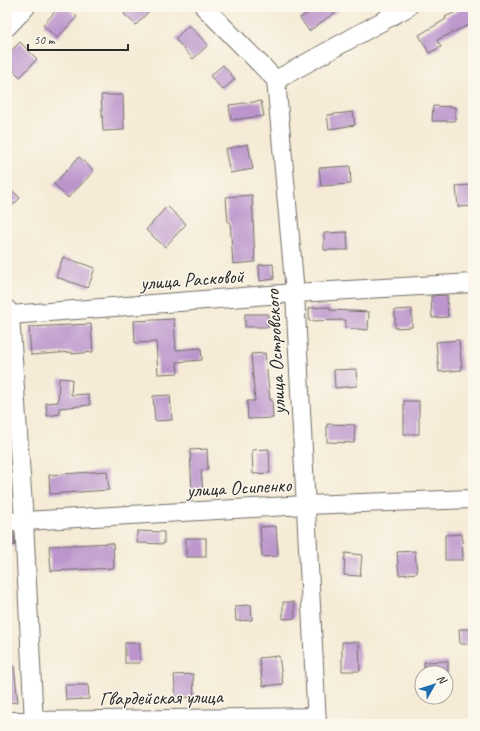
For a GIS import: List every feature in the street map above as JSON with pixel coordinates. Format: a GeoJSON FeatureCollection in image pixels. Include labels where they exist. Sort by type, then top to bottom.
{"type":"FeatureCollection","features":[{"type":"Feature","properties":{"kind":"street"},"geometry":{"type":"LineString","coordinates":[[7,27],[26,7]]}},
{"type":"Feature","properties":{"kind":"street"},"geometry":{"type":"LineString","coordinates":[[204,7],[276,80],[408,7]]}},
{"type":"Feature","properties":{"kind":"street","name":"улица Островского"},"geometry":{"type":"LineString","coordinates":[[276,80],[295,293],[316,720]]}},
{"type":"Feature","properties":{"kind":"street","name":"улица Расковой"},"geometry":{"type":"LineString","coordinates":[[9,312],[473,283]]}},
{"type":"Feature","properties":{"kind":"street"},"geometry":{"type":"LineString","coordinates":[[9,312],[15,522],[34,723]]}},
{"type":"Feature","properties":{"kind":"street","name":"улица Осипенко"},"geometry":{"type":"LineString","coordinates":[[15,522],[305,505],[473,499]]}},
{"type":"Feature","properties":{"kind":"street","name":"Гвардейская улица"},"geometry":{"type":"LineString","coordinates":[[7,721],[34,723],[316,720]]}},
{"type":"Feature","properties":{"kind":"building"},"geometry":{"type":"Polygon","coordinates":[[[59,7],[67,7],[77,17],[57,38],[43,25],[59,7]]]}},
{"type":"Feature","properties":{"kind":"building"},"geometry":{"type":"Polygon","coordinates":[[[131,7],[153,7],[136,25],[124,14],[131,7]]]}},
{"type":"Feature","properties":{"kind":"building"},"geometry":{"type":"Polygon","coordinates":[[[317,7],[343,7],[309,31],[300,18],[317,7]]]}},
{"type":"Feature","properties":{"kind":"building"},"geometry":{"type":"Polygon","coordinates":[[[469,7],[473,16],[473,23],[437,40],[441,47],[429,53],[419,35],[446,19],[445,17],[469,7]]]}},
{"type":"Feature","properties":{"kind":"building"},"geometry":{"type":"Polygon","coordinates":[[[189,25],[208,45],[193,59],[175,39],[189,25]]]}},
{"type":"Feature","properties":{"kind":"building"},"geometry":{"type":"Polygon","coordinates":[[[20,42],[37,59],[20,77],[7,64],[7,55],[20,42]]]}},
{"type":"Feature","properties":{"kind":"building"},"geometry":{"type":"Polygon","coordinates":[[[223,65],[235,79],[223,90],[210,76],[223,65]]]}},
{"type":"Feature","properties":{"kind":"building"},"geometry":{"type":"Polygon","coordinates":[[[101,95],[123,95],[124,130],[103,131],[101,95]]]}},
{"type":"Feature","properties":{"kind":"building"},"geometry":{"type":"Polygon","coordinates":[[[261,101],[264,116],[231,120],[229,105],[261,101]]]}},
{"type":"Feature","properties":{"kind":"building"},"geometry":{"type":"Polygon","coordinates":[[[433,106],[455,107],[455,121],[432,121],[433,106]]]}},
{"type":"Feature","properties":{"kind":"building"},"geometry":{"type":"Polygon","coordinates":[[[353,112],[355,125],[329,129],[327,115],[353,112]]]}},
{"type":"Feature","properties":{"kind":"building"},"geometry":{"type":"Polygon","coordinates":[[[248,144],[253,169],[230,173],[225,149],[248,144]]]}},
{"type":"Feature","properties":{"kind":"building"},"geometry":{"type":"Polygon","coordinates":[[[79,157],[94,171],[68,198],[54,184],[79,157]]]}},
{"type":"Feature","properties":{"kind":"building"},"geometry":{"type":"Polygon","coordinates":[[[350,166],[351,184],[321,186],[319,168],[350,166]]]}},
{"type":"Feature","properties":{"kind":"building"},"geometry":{"type":"Polygon","coordinates":[[[7,185],[20,198],[7,211],[7,185]]]}},
{"type":"Feature","properties":{"kind":"building"},"geometry":{"type":"Polygon","coordinates":[[[473,185],[473,206],[458,207],[456,186],[473,185]]]}},
{"type":"Feature","properties":{"kind":"building"},"geometry":{"type":"Polygon","coordinates":[[[252,195],[255,262],[233,264],[230,222],[228,222],[226,197],[252,195]]]}},
{"type":"Feature","properties":{"kind":"building"},"geometry":{"type":"Polygon","coordinates":[[[167,206],[186,224],[165,247],[146,230],[167,206]]]}},
{"type":"Feature","properties":{"kind":"building"},"geometry":{"type":"Polygon","coordinates":[[[347,232],[348,250],[324,250],[324,233],[347,232]]]}},
{"type":"Feature","properties":{"kind":"building"},"geometry":{"type":"Polygon","coordinates":[[[63,257],[95,268],[88,288],[56,277],[63,257]]]}},
{"type":"Feature","properties":{"kind":"building"},"geometry":{"type":"Polygon","coordinates":[[[273,264],[274,279],[260,281],[259,265],[273,264]]]}},
{"type":"Feature","properties":{"kind":"building"},"geometry":{"type":"Polygon","coordinates":[[[447,295],[448,317],[432,318],[431,296],[447,295]]]}},
{"type":"Feature","properties":{"kind":"building"},"geometry":{"type":"Polygon","coordinates":[[[330,307],[330,310],[369,312],[368,330],[345,328],[346,320],[309,321],[309,308],[330,307]]]}},
{"type":"Feature","properties":{"kind":"building"},"geometry":{"type":"Polygon","coordinates":[[[412,309],[412,327],[395,328],[395,310],[412,309]]]}},
{"type":"Feature","properties":{"kind":"building"},"geometry":{"type":"Polygon","coordinates":[[[245,314],[268,314],[268,327],[245,327],[245,314]]]}},
{"type":"Feature","properties":{"kind":"building"},"geometry":{"type":"Polygon","coordinates":[[[174,319],[176,350],[201,348],[202,360],[177,362],[178,373],[158,374],[156,342],[135,343],[134,321],[174,319]]]}},
{"type":"Feature","properties":{"kind":"building"},"geometry":{"type":"Polygon","coordinates":[[[91,324],[93,352],[31,355],[29,327],[91,324]]]}},
{"type":"Feature","properties":{"kind":"building"},"geometry":{"type":"Polygon","coordinates":[[[459,340],[462,370],[439,372],[436,342],[459,340]]]}},
{"type":"Feature","properties":{"kind":"building"},"geometry":{"type":"Polygon","coordinates":[[[265,353],[270,400],[272,400],[273,418],[248,419],[247,401],[255,401],[251,354],[265,353]]]}},
{"type":"Feature","properties":{"kind":"building"},"geometry":{"type":"Polygon","coordinates":[[[356,369],[357,386],[335,388],[334,370],[356,369]]]}},
{"type":"Feature","properties":{"kind":"building"},"geometry":{"type":"Polygon","coordinates":[[[59,378],[72,379],[71,395],[88,394],[90,405],[59,408],[60,414],[47,416],[46,403],[58,402],[59,378]]]}},
{"type":"Feature","properties":{"kind":"building"},"geometry":{"type":"Polygon","coordinates":[[[170,395],[172,420],[155,421],[153,396],[170,395]]]}},
{"type":"Feature","properties":{"kind":"building"},"geometry":{"type":"Polygon","coordinates":[[[404,401],[419,401],[419,434],[404,434],[404,401]]]}},
{"type":"Feature","properties":{"kind":"building"},"geometry":{"type":"Polygon","coordinates":[[[327,424],[355,425],[354,443],[327,442],[327,424]]]}},
{"type":"Feature","properties":{"kind":"building"},"geometry":{"type":"Polygon","coordinates":[[[207,449],[208,469],[201,470],[203,492],[192,493],[190,450],[207,449]]]}},
{"type":"Feature","properties":{"kind":"building"},"geometry":{"type":"Polygon","coordinates":[[[269,449],[270,473],[253,474],[252,450],[269,449]]]}},
{"type":"Feature","properties":{"kind":"building"},"geometry":{"type":"Polygon","coordinates":[[[107,471],[109,490],[50,494],[49,475],[107,471]]]}},
{"type":"Feature","properties":{"kind":"building"},"geometry":{"type":"Polygon","coordinates":[[[276,526],[278,556],[262,557],[260,527],[276,526]]]}},
{"type":"Feature","properties":{"kind":"building"},"geometry":{"type":"Polygon","coordinates":[[[137,531],[164,532],[164,544],[137,543],[137,531]]]}},
{"type":"Feature","properties":{"kind":"building"},"geometry":{"type":"Polygon","coordinates":[[[7,532],[14,532],[15,545],[7,546],[7,532]]]}},
{"type":"Feature","properties":{"kind":"building"},"geometry":{"type":"Polygon","coordinates":[[[462,534],[463,560],[445,560],[445,535],[462,534]]]}},
{"type":"Feature","properties":{"kind":"building"},"geometry":{"type":"Polygon","coordinates":[[[186,538],[206,538],[206,557],[186,557],[186,538]]]}},
{"type":"Feature","properties":{"kind":"building"},"geometry":{"type":"Polygon","coordinates":[[[113,543],[114,568],[51,571],[49,546],[113,543]]]}},
{"type":"Feature","properties":{"kind":"building"},"geometry":{"type":"Polygon","coordinates":[[[415,551],[417,573],[399,575],[397,552],[415,551]]]}},
{"type":"Feature","properties":{"kind":"building"},"geometry":{"type":"Polygon","coordinates":[[[345,553],[362,555],[360,576],[344,575],[345,553]]]}},
{"type":"Feature","properties":{"kind":"building"},"geometry":{"type":"Polygon","coordinates":[[[283,602],[294,602],[295,618],[283,619],[283,602]]]}},
{"type":"Feature","properties":{"kind":"building"},"geometry":{"type":"Polygon","coordinates":[[[251,605],[252,620],[236,621],[235,606],[251,605]]]}},
{"type":"Feature","properties":{"kind":"building"},"geometry":{"type":"Polygon","coordinates":[[[459,629],[473,629],[473,644],[460,644],[459,629]]]}},
{"type":"Feature","properties":{"kind":"building"},"geometry":{"type":"Polygon","coordinates":[[[342,642],[359,642],[360,671],[342,671],[342,642]]]}},
{"type":"Feature","properties":{"kind":"building"},"geometry":{"type":"Polygon","coordinates":[[[125,643],[140,643],[140,663],[125,663],[125,643]]]}},
{"type":"Feature","properties":{"kind":"building"},"geometry":{"type":"Polygon","coordinates":[[[279,656],[283,684],[263,686],[259,658],[279,656]]]}},
{"type":"Feature","properties":{"kind":"building"},"geometry":{"type":"Polygon","coordinates":[[[448,661],[448,665],[424,665],[424,662],[448,661]]]}},
{"type":"Feature","properties":{"kind":"building"},"geometry":{"type":"Polygon","coordinates":[[[7,666],[14,666],[18,702],[7,703],[7,666]]]}},
{"type":"Feature","properties":{"kind":"building"},"geometry":{"type":"Polygon","coordinates":[[[193,674],[194,697],[176,698],[174,675],[193,674]]]}},
{"type":"Feature","properties":{"kind":"building"},"geometry":{"type":"Polygon","coordinates":[[[65,685],[88,685],[89,699],[66,700],[65,685]]]}}]}
